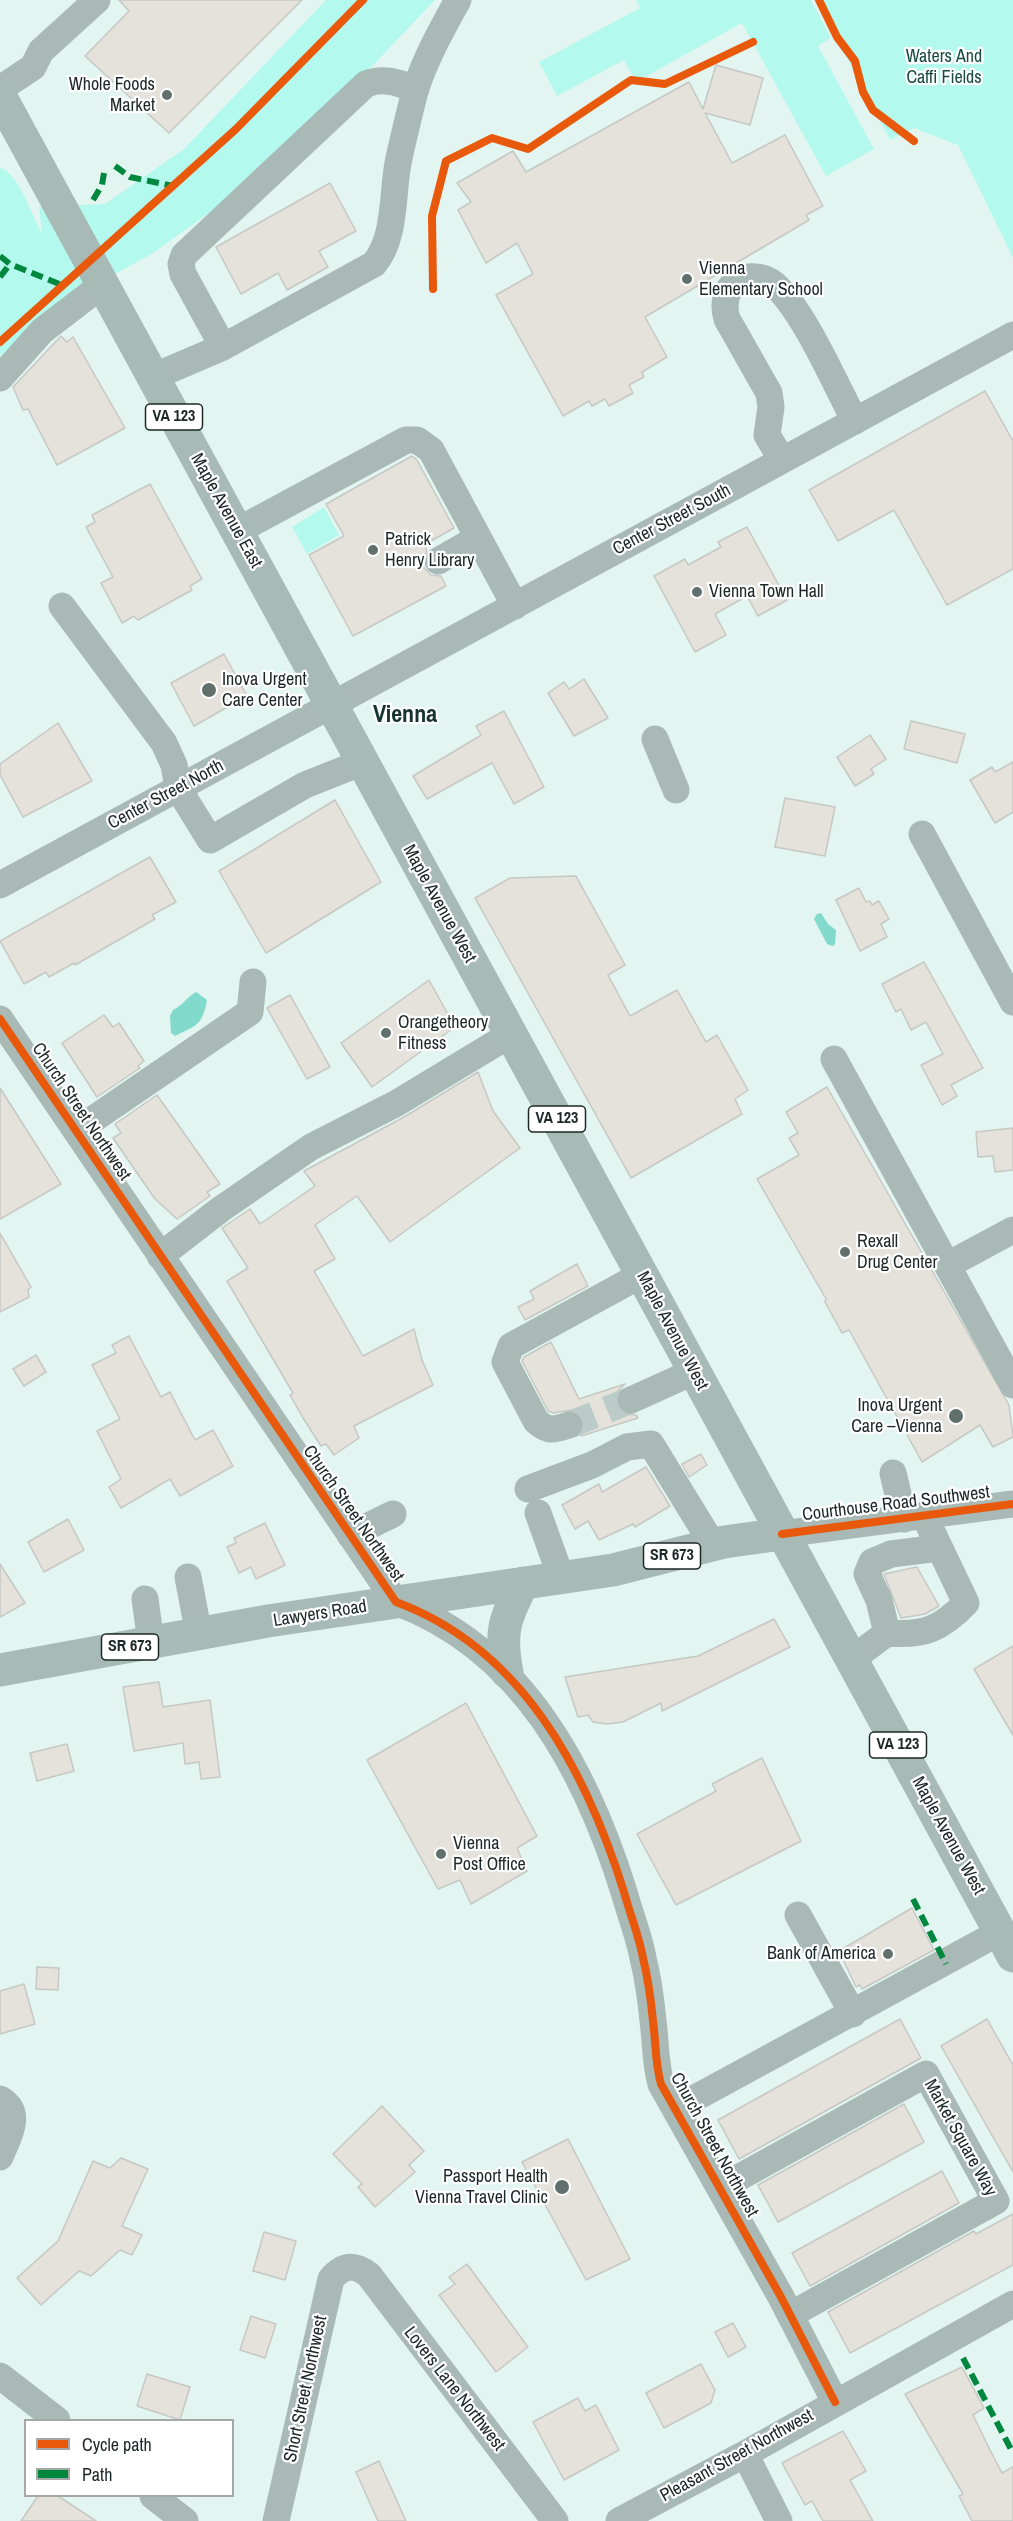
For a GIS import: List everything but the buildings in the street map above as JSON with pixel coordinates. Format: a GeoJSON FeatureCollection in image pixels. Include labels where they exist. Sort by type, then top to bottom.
{"type":"FeatureCollection","features":[{"type":"Feature","properties":{"kind":"main road","name":"Maple Avenue East"},"geometry":{"type":"LineString","coordinates":[[0,96],[9,134],[102,285],[332,705]]}},
{"type":"Feature","properties":{"kind":"main road","name":"Maple Avenue West"},"geometry":{"type":"LineString","coordinates":[[332,705],[1006,1944]]}},
{"type":"Feature","properties":{"kind":"main road","name":"Lawyers Road"},"geometry":{"type":"LineString","coordinates":[[0,1670],[396,1602],[648,1563],[713,1545],[782,1534]]}},
{"type":"Feature","properties":{"kind":"main road"},"geometry":{"type":"LineString","coordinates":[[507,1672],[502,1642],[505,1620],[523,1583]]}},
{"type":"Feature","properties":{"kind":"street"},"geometry":{"type":"LineString","coordinates":[[0,89],[33,67],[41,51],[97,0]]}},
{"type":"Feature","properties":{"kind":"street"},"geometry":{"type":"LineString","coordinates":[[153,377],[223,346],[374,264],[382,255],[387,238],[398,163],[416,89],[436,41],[458,0]]}},
{"type":"Feature","properties":{"kind":"street"},"geometry":{"type":"LineString","coordinates":[[0,68],[23,55],[41,51]]}},
{"type":"Feature","properties":{"kind":"street"},"geometry":{"type":"LineString","coordinates":[[223,346],[183,274],[181,264],[184,255],[366,84],[387,80],[416,89]]}},
{"type":"Feature","properties":{"kind":"street"},"geometry":{"type":"LineString","coordinates":[[782,460],[767,435],[771,407],[769,393],[727,319],[724,308],[730,287],[743,278],[754,276],[766,279],[775,285],[795,310],[855,421]]}},
{"type":"Feature","properties":{"kind":"street"},"geometry":{"type":"LineString","coordinates":[[0,378],[42,331],[102,285]]}},
{"type":"Feature","properties":{"kind":"street","name":"Center Street South"},"geometry":{"type":"LineString","coordinates":[[332,705],[1013,335]]}},
{"type":"Feature","properties":{"kind":"street"},"geometry":{"type":"LineString","coordinates":[[237,531],[370,458],[406,440],[417,440],[431,450],[514,606]]}},
{"type":"Feature","properties":{"kind":"street"},"geometry":{"type":"LineString","coordinates":[[438,561],[478,537]]}},
{"type":"Feature","properties":{"kind":"street"},"geometry":{"type":"LineString","coordinates":[[63,606],[164,742],[174,765],[178,788],[210,840],[305,785],[363,762]]}},
{"type":"Feature","properties":{"kind":"street","name":"Center Street North"},"geometry":{"type":"LineString","coordinates":[[0,885],[332,705]]}},
{"type":"Feature","properties":{"kind":"street"},"geometry":{"type":"LineString","coordinates":[[655,739],[676,789]]}},
{"type":"Feature","properties":{"kind":"street"},"geometry":{"type":"LineString","coordinates":[[922,834],[1013,1002]]}},
{"type":"Feature","properties":{"kind":"street"},"geometry":{"type":"LineString","coordinates":[[76,1131],[250,1012],[253,982]]}},
{"type":"Feature","properties":{"kind":"street","name":"Church Street Northwest"},"geometry":{"type":"LineString","coordinates":[[0,1019],[396,1602],[444,1624],[477,1646],[507,1672],[551,1729],[587,1791],[607,1839],[643,1956],[651,2008],[655,2065],[661,2084],[790,2314],[835,2402]]}},
{"type":"Feature","properties":{"kind":"street"},"geometry":{"type":"LineString","coordinates":[[160,1256],[310,1147],[397,1102],[511,1034]]}},
{"type":"Feature","properties":{"kind":"street"},"geometry":{"type":"LineString","coordinates":[[834,1059],[1013,1384]]}},
{"type":"Feature","properties":{"kind":"street"},"geometry":{"type":"LineString","coordinates":[[948,1265],[1013,1230]]}},
{"type":"Feature","properties":{"kind":"street"},"geometry":{"type":"LineString","coordinates":[[569,1425],[552,1431],[543,1428],[536,1421],[505,1362],[506,1353],[511,1346],[641,1275]]}},
{"type":"Feature","properties":{"kind":"street"},"geometry":{"type":"LineString","coordinates":[[631,1400],[693,1372]]}},
{"type":"Feature","properties":{"kind":"street"},"geometry":{"type":"LineString","coordinates":[[561,1577],[533,1501],[592,1465],[627,1447],[651,1444],[713,1545]]}},
{"type":"Feature","properties":{"kind":"street"},"geometry":{"type":"LineString","coordinates":[[851,1660],[887,1633],[908,1635],[946,1624],[966,1603],[939,1548],[914,1518],[893,1473]]}},
{"type":"Feature","properties":{"kind":"street","name":"Courthouse Road Southwest"},"geometry":{"type":"LineString","coordinates":[[782,1534],[1013,1504]]}},
{"type":"Feature","properties":{"kind":"street"},"geometry":{"type":"LineString","coordinates":[[350,1535],[393,1514]]}},
{"type":"Feature","properties":{"kind":"street"},"geometry":{"type":"LineString","coordinates":[[887,1633],[879,1600],[867,1574],[872,1562],[891,1554],[939,1548]]}},
{"type":"Feature","properties":{"kind":"street"},"geometry":{"type":"LineString","coordinates":[[188,1577],[199,1635]]}},
{"type":"Feature","properties":{"kind":"street"},"geometry":{"type":"LineString","coordinates":[[145,1599],[150,1643]]}},
{"type":"Feature","properties":{"kind":"street"},"geometry":{"type":"LineString","coordinates":[[798,1915],[853,2014]]}},
{"type":"Feature","properties":{"kind":"street"},"geometry":{"type":"LineString","coordinates":[[675,2109],[853,2014],[1006,1944]]}},
{"type":"Feature","properties":{"kind":"street","name":"Market Square Way"},"geometry":{"type":"LineString","coordinates":[[720,2188],[926,2074],[996,2201],[790,2314]]}},
{"type":"Feature","properties":{"kind":"street"},"geometry":{"type":"LineString","coordinates":[[0,2099],[9,2104],[14,2114],[13,2125],[0,2157]]}},
{"type":"Feature","properties":{"kind":"street","name":"Short Street Northwest"},"geometry":{"type":"LineString","coordinates":[[276,2521],[331,2279],[339,2270],[349,2266]]}},
{"type":"Feature","properties":{"kind":"street","name":"Lovers Lane Northwest"},"geometry":{"type":"LineString","coordinates":[[349,2266],[360,2268],[369,2274],[555,2521]]}},
{"type":"Feature","properties":{"kind":"street","name":"Pleasant Street Northwest"},"geometry":{"type":"LineString","coordinates":[[619,2521],[745,2454],[1013,2304]]}},
{"type":"Feature","properties":{"kind":"street"},"geometry":{"type":"LineString","coordinates":[[0,2376],[54,2419]]}},
{"type":"Feature","properties":{"kind":"street"},"geometry":{"type":"LineString","coordinates":[[745,2454],[780,2521]]}},
{"type":"Feature","properties":{"kind":"green space"},"geometry":{"type":"Polygon","coordinates":[[[326,0],[435,0],[269,170],[153,253],[61,304],[0,356],[0,168],[7,171],[19,186],[42,233],[39,207],[105,204],[184,149],[326,0]]]}},
{"type":"Feature","properties":{"kind":"green space"},"geometry":{"type":"Polygon","coordinates":[[[636,0],[811,0],[831,38],[818,46],[874,149],[826,176],[742,23],[636,82],[624,60],[557,96],[539,62],[640,8],[636,0]]]}},
{"type":"Feature","properties":{"kind":"green space","name":"Waters And Caffi Fields"},"geometry":{"type":"Polygon","coordinates":[[[817,0],[1013,0],[1013,258],[958,145],[914,128],[890,140],[817,0]]]}},
{"type":"Feature","properties":{"kind":"green space"},"geometry":{"type":"Polygon","coordinates":[[[324,507],[339,535],[307,554],[292,527],[324,507]]]}},
{"type":"Feature","properties":{"kind":"shaded area"},"geometry":{"type":"Polygon","coordinates":[[[821,913],[828,924],[836,930],[833,946],[827,944],[814,919],[817,914],[821,913]]]}},
{"type":"Feature","properties":{"kind":"shaded area"},"geometry":{"type":"Polygon","coordinates":[[[196,992],[207,1000],[203,1015],[193,1027],[175,1036],[171,1033],[170,1016],[173,1010],[196,992]]]}},
{"type":"Feature","properties":{"kind":"tunnel"},"geometry":{"type":"LineString","coordinates":[[569,1425],[631,1400]]}},
{"type":"Feature","properties":{"kind":"marked path"},"geometry":{"type":"LineString","coordinates":[[115,166],[130,177],[173,186]]}},
{"type":"Feature","properties":{"kind":"marked path"},"geometry":{"type":"LineString","coordinates":[[93,200],[102,185],[104,173]]}},
{"type":"Feature","properties":{"kind":"marked path"},"geometry":{"type":"LineString","coordinates":[[0,256],[10,264],[62,285]]}},
{"type":"Feature","properties":{"kind":"marked path"},"geometry":{"type":"LineString","coordinates":[[0,277],[10,264]]}},
{"type":"Feature","properties":{"kind":"marked path"},"geometry":{"type":"LineString","coordinates":[[913,1899],[946,1964]]}},
{"type":"Feature","properties":{"kind":"marked path"},"geometry":{"type":"LineString","coordinates":[[963,2358],[1013,2453]]}},
{"type":"Feature","properties":{"kind":"cycle path"},"geometry":{"type":"LineString","coordinates":[[0,342],[236,129],[363,0]]}},
{"type":"Feature","properties":{"kind":"cycle path"},"geometry":{"type":"LineString","coordinates":[[819,0],[837,37],[855,61],[863,92],[873,110],[914,141]]}},
{"type":"Feature","properties":{"kind":"cycle path"},"geometry":{"type":"LineString","coordinates":[[433,289],[432,216],[446,161],[492,138],[528,149],[631,80],[665,84],[753,42]]}},
{"type":"Feature","properties":{"kind":"cycle path"},"geometry":{"type":"LineString","coordinates":[[0,1019],[396,1602],[441,1623],[480,1650],[514,1683],[543,1719],[569,1759],[609,1847],[639,1942],[649,1989],[661,2084],[781,2297],[835,2402]]}},
{"type":"Feature","properties":{"kind":"cycle path"},"geometry":{"type":"LineString","coordinates":[[782,1534],[1013,1504]]}},
{"type":"Feature","properties":{"kind":"place","name":"Whole Foods Market"},"geometry":{"type":"Point","coordinates":[167,95]}},
{"type":"Feature","properties":{"kind":"place","name":"Vienna Elementary School"},"geometry":{"type":"Point","coordinates":[687,279]}},
{"type":"Feature","properties":{"kind":"place","name":"Patrick Henry Library"},"geometry":{"type":"Point","coordinates":[373,550]}},
{"type":"Feature","properties":{"kind":"place","name":"Vienna Town Hall"},"geometry":{"type":"Point","coordinates":[697,592]}},
{"type":"Feature","properties":{"kind":"place","name":"Inova Urgent Care Center"},"geometry":{"type":"Point","coordinates":[209,690]}},
{"type":"Feature","properties":{"kind":"place","name":"Orangetheory Fitness"},"geometry":{"type":"Point","coordinates":[386,1033]}},
{"type":"Feature","properties":{"kind":"place","name":"Rexall Drug Center"},"geometry":{"type":"Point","coordinates":[845,1252]}},
{"type":"Feature","properties":{"kind":"place","name":"Inova Urgent Care –Vienna"},"geometry":{"type":"Point","coordinates":[956,1416]}},
{"type":"Feature","properties":{"kind":"place","name":"Vienna Post Office"},"geometry":{"type":"Point","coordinates":[441,1854]}},
{"type":"Feature","properties":{"kind":"place","name":"Bank of America"},"geometry":{"type":"Point","coordinates":[888,1954]}},
{"type":"Feature","properties":{"kind":"place","name":"Passport Health Vienna Travel Clinic"},"geometry":{"type":"Point","coordinates":[562,2187]}},
{"type":"Feature","properties":{"kind":"district","name":"Vienna"},"geometry":{"type":"Point","coordinates":[405,716]}}]}
